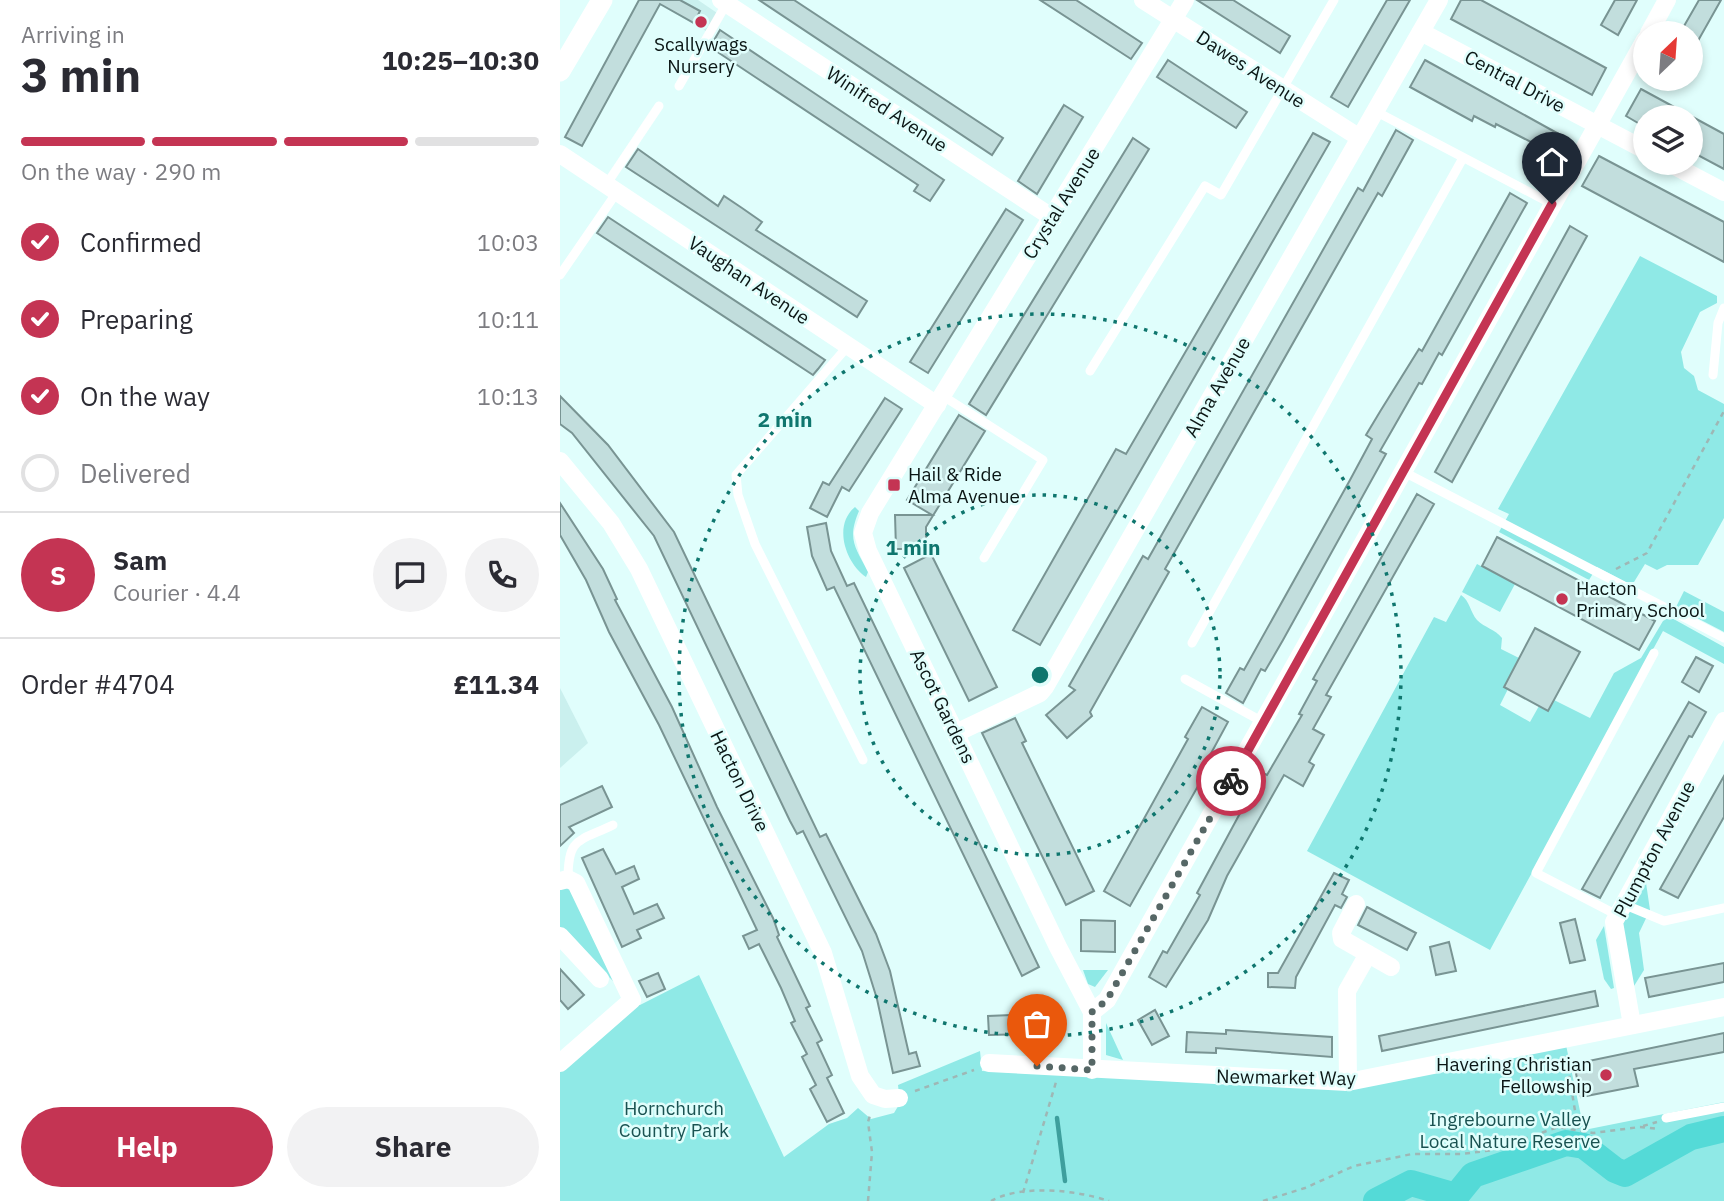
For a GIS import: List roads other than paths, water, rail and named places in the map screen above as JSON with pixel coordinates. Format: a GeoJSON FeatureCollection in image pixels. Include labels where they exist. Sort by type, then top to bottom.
{"type":"FeatureCollection","features":[{"type":"Feature","properties":{"kind":"street"},"geometry":{"type":"LineString","coordinates":[[560,71],[602,0]]}},
{"type":"Feature","properties":{"kind":"street","name":"Dawes Avenue"},"geometry":{"type":"LineString","coordinates":[[1143,0],[1360,138]]}},
{"type":"Feature","properties":{"kind":"street","name":"Crystal Avenue"},"geometry":{"type":"LineString","coordinates":[[940,401],[1185,0]]}},
{"type":"Feature","properties":{"kind":"street","name":"Alma Avenue"},"geometry":{"type":"LineString","coordinates":[[956,733],[1040,693],[1045,687],[1439,0]]}},
{"type":"Feature","properties":{"kind":"street"},"geometry":{"type":"LineString","coordinates":[[1656,21],[1667,0]]}},
{"type":"Feature","properties":{"kind":"street","name":"Winifred Avenue"},"geometry":{"type":"LineString","coordinates":[[726,1],[1053,218]]}},
{"type":"Feature","properties":{"kind":"street","name":"Central Drive"},"geometry":{"type":"LineString","coordinates":[[1421,32],[1633,144]]}},
{"type":"Feature","properties":{"kind":"street"},"geometry":{"type":"LineString","coordinates":[[1092,1070],[1092,1012],[1107,1000],[1633,62]]}},
{"type":"Feature","properties":{"kind":"street","name":"Vaughan Avenue"},"geometry":{"type":"LineString","coordinates":[[560,154],[848,346],[940,401]]}},
{"type":"Feature","properties":{"kind":"street"},"geometry":{"type":"LineString","coordinates":[[1692,175],[1724,192]]}},
{"type":"Feature","properties":{"kind":"street","name":"Ascot Gardens"},"geometry":{"type":"LineString","coordinates":[[940,401],[870,513],[863,533],[868,551],[1058,947],[1092,1012]]}},
{"type":"Feature","properties":{"kind":"street","name":"Hacton Drive"},"geometry":{"type":"LineString","coordinates":[[560,461],[611,523],[639,569],[823,953],[860,1076],[877,1096],[899,1098]]}},
{"type":"Feature","properties":{"kind":"street","name":"Plumpton Avenue"},"geometry":{"type":"LineString","coordinates":[[1632,1025],[1612,930],[1620,910],[1724,721]]}},
{"type":"Feature","properties":{"kind":"street"},"geometry":{"type":"LineString","coordinates":[[560,1063],[632,1000],[576,883],[564,880]]}},
{"type":"Feature","properties":{"kind":"street"},"geometry":{"type":"LineString","coordinates":[[1356,905],[1341,933],[1342,940],[1391,967]]}},
{"type":"Feature","properties":{"kind":"street"},"geometry":{"type":"LineString","coordinates":[[560,936],[600,979]]}},
{"type":"Feature","properties":{"kind":"street"},"geometry":{"type":"LineString","coordinates":[[1349,1082],[1347,991],[1368,954]]}},
{"type":"Feature","properties":{"kind":"street","name":"Newmarket Way"},"geometry":{"type":"LineString","coordinates":[[989,1063],[1349,1082],[1724,1007]]}},
{"type":"Feature","properties":{"kind":"lane"},"geometry":{"type":"LineString","coordinates":[[1090,371],[1205,186],[1220,195],[1334,0]]}},
{"type":"Feature","properties":{"kind":"lane"},"geometry":{"type":"LineString","coordinates":[[679,86],[726,1]]}},
{"type":"Feature","properties":{"kind":"lane"},"geometry":{"type":"LineString","coordinates":[[560,275],[659,106]]}},
{"type":"Feature","properties":{"kind":"lane"},"geometry":{"type":"LineString","coordinates":[[1376,111],[1552,204]]}},
{"type":"Feature","properties":{"kind":"lane"},"geometry":{"type":"LineString","coordinates":[[1192,643],[1463,158]]}},
{"type":"Feature","properties":{"kind":"lane"},"geometry":{"type":"LineString","coordinates":[[1713,376],[1718,323],[1724,308]]}},
{"type":"Feature","properties":{"kind":"lane"},"geometry":{"type":"LineString","coordinates":[[848,346],[736,475],[738,495],[755,544],[863,760]]}},
{"type":"Feature","properties":{"kind":"lane"},"geometry":{"type":"LineString","coordinates":[[940,401],[1043,460],[984,558]]}},
{"type":"Feature","properties":{"kind":"lane"},"geometry":{"type":"LineString","coordinates":[[1402,471],[1724,638]]}},
{"type":"Feature","properties":{"kind":"lane"},"geometry":{"type":"LineString","coordinates":[[1654,653],[1536,873],[1620,910],[1664,921],[1724,908]]}},
{"type":"Feature","properties":{"kind":"lane"},"geometry":{"type":"LineString","coordinates":[[1185,679],[1264,722]]}},
{"type":"Feature","properties":{"kind":"lane"},"geometry":{"type":"LineString","coordinates":[[564,880],[568,855],[573,844],[613,825]]}},
{"type":"Feature","properties":{"kind":"lane"},"geometry":{"type":"LineString","coordinates":[[1667,1118],[1724,1107]]}},
{"type":"Feature","properties":{"kind":"waterway"},"geometry":{"type":"LineString","coordinates":[[1057,1118],[1065,1181]]}},
{"type":"Feature","properties":{"kind":"waterway"},"geometry":{"type":"LineString","coordinates":[[1376,1201],[1411,1183],[1456,1196],[1473,1175],[1566,1143],[1584,1146],[1615,1170],[1625,1174],[1691,1137],[1724,1129]]}},
{"type":"Feature","properties":{"kind":"place","name":"Scallywags Nursery"},"geometry":{"type":"Point","coordinates":[701,22]}},
{"type":"Feature","properties":{"kind":"place","name":"Hail & Ride Alma Avenue"},"geometry":{"type":"Point","coordinates":[894,485]}},
{"type":"Feature","properties":{"kind":"place","name":"Hacton Primary School"},"geometry":{"type":"Point","coordinates":[1562,599]}},
{"type":"Feature","properties":{"kind":"place","name":"Havering Christian Fellowship"},"geometry":{"type":"Point","coordinates":[1606,1075]}},
{"type":"Feature","properties":{"kind":"park label","name":"Hornchurch Country Park"},"geometry":{"type":"Point","coordinates":[674,1119]}},
{"type":"Feature","properties":{"kind":"park label","name":"Ingrebourne Valley Local Nature Reserve"},"geometry":{"type":"Point","coordinates":[1510,1130]}}]}
